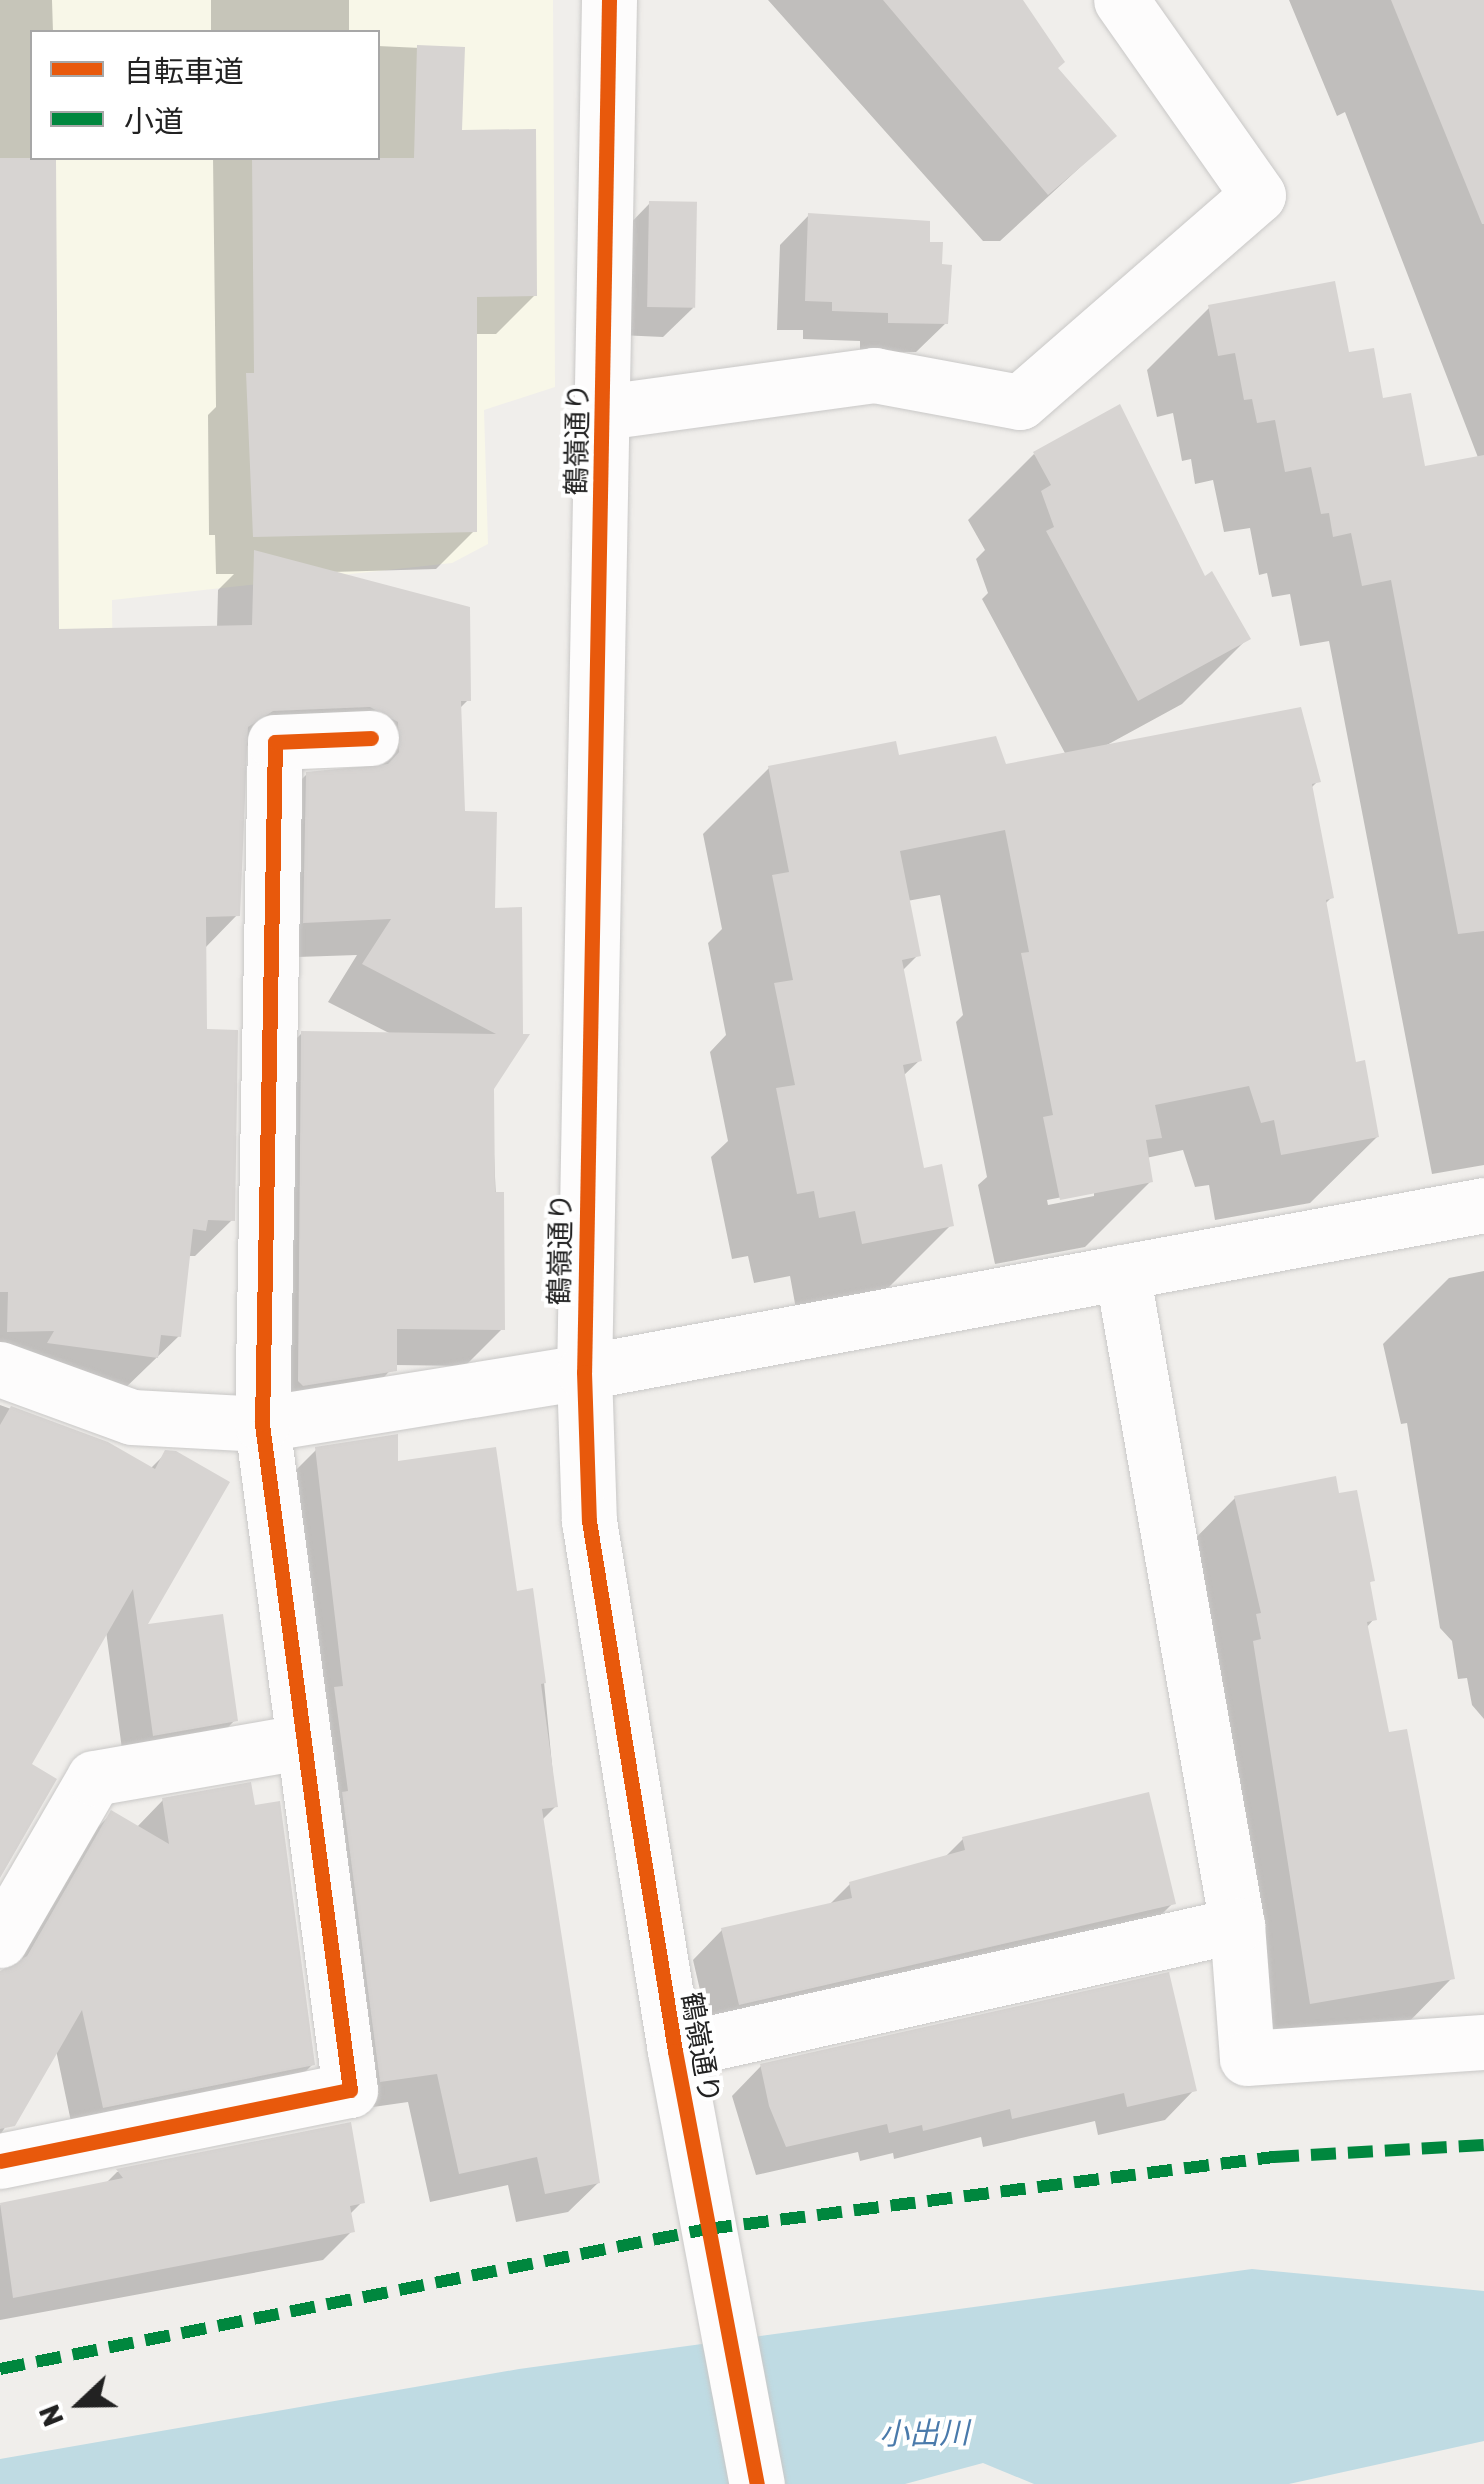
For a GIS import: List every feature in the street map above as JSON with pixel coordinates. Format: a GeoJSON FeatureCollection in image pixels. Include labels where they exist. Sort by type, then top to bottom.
{"type":"FeatureCollection","features":[{"type":"Feature","properties":{"kind":"street","name":"鶴嶺通り"},"geometry":{"type":"LineString","coordinates":[[609,0],[584,1372],[589,1521],[675,2051],[757,2484]]}},
{"type":"Feature","properties":{"kind":"street"},"geometry":{"type":"LineString","coordinates":[[604,412],[874,376],[1020,402],[1258,195],[1121,0]]}},
{"type":"Feature","properties":{"kind":"street"},"geometry":{"type":"LineString","coordinates":[[0,2160],[350,2090],[262,1424],[275,742],[371,738]]}},
{"type":"Feature","properties":{"kind":"street"},"geometry":{"type":"LineString","coordinates":[[0,1369],[132,1417],[262,1424],[584,1372],[1484,1204]]}},
{"type":"Feature","properties":{"kind":"street"},"geometry":{"type":"LineString","coordinates":[[1122,1272],[1238,1925],[1247,2058],[1484,2042]]}},
{"type":"Feature","properties":{"kind":"street"},"geometry":{"type":"LineString","coordinates":[[0,1940],[94,1778],[301,1742]]}},
{"type":"Feature","properties":{"kind":"street"},"geometry":{"type":"LineString","coordinates":[[675,2051],[1238,1925]]}},
{"type":"Feature","properties":{"kind":"shaded area"},"geometry":{"type":"Polygon","coordinates":[[[0,0],[553,0],[555,387],[484,410],[488,544],[452,563],[112,600],[115,960],[0,1177],[0,0]]]}},
{"type":"Feature","properties":{"kind":"water","name":"小出川"},"geometry":{"type":"Polygon","coordinates":[[[1252,2269],[1484,2291],[1484,2441],[1289,2484],[1034,2484],[983,2463],[905,2484],[0,2484],[0,2459],[519,2369],[1252,2269]]]}},
{"type":"Feature","properties":{"kind":"building"},"geometry":{"type":"Polygon","coordinates":[[[883,0],[1023,0],[1065,62],[1058,68],[1117,136],[1048,195],[883,0]]]}},
{"type":"Feature","properties":{"kind":"building"},"geometry":{"type":"Polygon","coordinates":[[[1391,0],[1484,0],[1484,224],[1482,224],[1391,0]]]}},
{"type":"Feature","properties":{"kind":"building"},"geometry":{"type":"Polygon","coordinates":[[[417,45],[465,47],[462,130],[536,129],[537,296],[477,297],[477,532],[253,537],[246,373],[254,373],[252,160],[414,158],[417,45]]]}},
{"type":"Feature","properties":{"kind":"building"},"geometry":{"type":"Polygon","coordinates":[[[0,158],[30,158],[56,160],[59,629],[252,625],[254,550],[470,607],[471,701],[461,701],[465,811],[497,812],[495,908],[522,907],[523,1034],[530,1034],[494,1089],[495,1192],[504,1192],[505,1330],[397,1329],[397,1371],[303,1386],[298,1381],[301,1031],[496,1034],[362,964],[391,919],[303,923],[306,772],[388,764],[399,752],[398,722],[370,707],[273,711],[248,727],[240,916],[206,917],[207,1029],[238,1030],[235,1221],[208,1220],[206,1231],[193,1229],[181,1337],[161,1335],[158,1358],[47,1343],[54,1331],[7,1332],[8,1292],[0,1292],[0,158]]]}},
{"type":"Feature","properties":{"kind":"building"},"geometry":{"type":"Polygon","coordinates":[[[649,201],[697,202],[695,308],[647,307],[649,201]]]}},
{"type":"Feature","properties":{"kind":"building"},"geometry":{"type":"Polygon","coordinates":[[[808,213],[930,221],[930,242],[943,242],[942,264],[952,265],[948,324],[888,323],[888,313],[832,311],[832,302],[805,301],[808,213]]]}},
{"type":"Feature","properties":{"kind":"building"},"geometry":{"type":"Polygon","coordinates":[[[1335,281],[1349,352],[1374,348],[1383,398],[1411,393],[1425,466],[1484,455],[1484,931],[1458,934],[1391,580],[1362,586],[1351,533],[1333,537],[1329,513],[1321,514],[1311,467],[1285,472],[1275,420],[1257,423],[1252,399],[1244,400],[1235,353],[1218,356],[1208,305],[1335,281]]]}},
{"type":"Feature","properties":{"kind":"building"},"geometry":{"type":"Polygon","coordinates":[[[1120,404],[1205,576],[1212,571],[1251,639],[1138,701],[1046,531],[1054,527],[1041,491],[1051,485],[1033,452],[1120,404]]]}},
{"type":"Feature","properties":{"kind":"building"},"geometry":{"type":"Polygon","coordinates":[[[1301,707],[1321,782],[1312,784],[1334,898],[1326,900],[1356,1062],[1365,1060],[1379,1137],[1281,1155],[1274,1120],[1261,1123],[1249,1086],[1155,1105],[1162,1138],[1146,1140],[1153,1182],[1060,1200],[1043,1117],[1053,1115],[1021,953],[1029,952],[1005,830],[900,851],[921,956],[902,960],[922,1061],[903,1065],[924,1168],[942,1164],[954,1226],[862,1244],[855,1211],[819,1218],[814,1191],[797,1194],[776,1088],[795,1085],[774,983],[793,980],[772,875],[789,872],[768,766],[896,741],[899,755],[996,736],[1006,764],[1301,707]]]}},
{"type":"Feature","properties":{"kind":"building"},"geometry":{"type":"Polygon","coordinates":[[[11,1406],[108,1442],[155,1469],[165,1450],[176,1451],[230,1482],[148,1624],[223,1614],[238,1721],[153,1736],[133,1589],[32,1764],[57,1779],[0,1878],[0,1425],[11,1406]]]}},
{"type":"Feature","properties":{"kind":"building"},"geometry":{"type":"Polygon","coordinates":[[[398,1434],[398,1461],[496,1447],[517,1591],[533,1588],[558,1807],[542,1809],[600,2183],[545,2194],[537,2157],[459,2174],[437,2074],[380,2082],[342,1792],[348,1791],[334,1687],[343,1686],[315,1447],[398,1434]]]}},
{"type":"Feature","properties":{"kind":"building"},"geometry":{"type":"Polygon","coordinates":[[[1336,1476],[1339,1493],[1357,1490],[1375,1581],[1370,1582],[1377,1620],[1367,1622],[1389,1732],[1407,1729],[1455,1979],[1310,2004],[1253,1641],[1261,1639],[1256,1614],[1261,1613],[1234,1496],[1336,1476]]]}},
{"type":"Feature","properties":{"kind":"building"},"geometry":{"type":"Polygon","coordinates":[[[251,1782],[255,1805],[280,1801],[315,2065],[103,2108],[82,2010],[15,2126],[0,2129],[0,1971],[27,1956],[111,1810],[169,1844],[162,1798],[251,1782]]]}},
{"type":"Feature","properties":{"kind":"building"},"geometry":{"type":"Polygon","coordinates":[[[1149,1792],[1176,1904],[739,2005],[721,1928],[852,1898],[849,1882],[965,1850],[962,1837],[1149,1792]]]}},
{"type":"Feature","properties":{"kind":"building"},"geometry":{"type":"Polygon","coordinates":[[[1169,1972],[1197,2091],[1127,2107],[1124,2093],[1012,2119],[1010,2109],[923,2131],[922,2125],[889,2133],[887,2124],[786,2147],[769,2106],[760,2064],[1169,1972]]]}},
{"type":"Feature","properties":{"kind":"building"},"geometry":{"type":"Polygon","coordinates":[[[351,2122],[365,2203],[350,2206],[355,2232],[13,2298],[0,2203],[123,2178],[116,2169],[351,2122]]]}},
{"type":"Feature","properties":{"kind":"marked path"},"geometry":{"type":"LineString","coordinates":[[0,2369],[707,2229],[1274,2157],[1484,2145]]}},
{"type":"Feature","properties":{"kind":"cycle path"},"geometry":{"type":"LineString","coordinates":[[609,0],[584,1372],[589,1521],[675,2051],[757,2484]]}},
{"type":"Feature","properties":{"kind":"cycle path"},"geometry":{"type":"LineString","coordinates":[[0,2161],[350,2090],[262,1424],[275,742],[371,738]]}}]}
